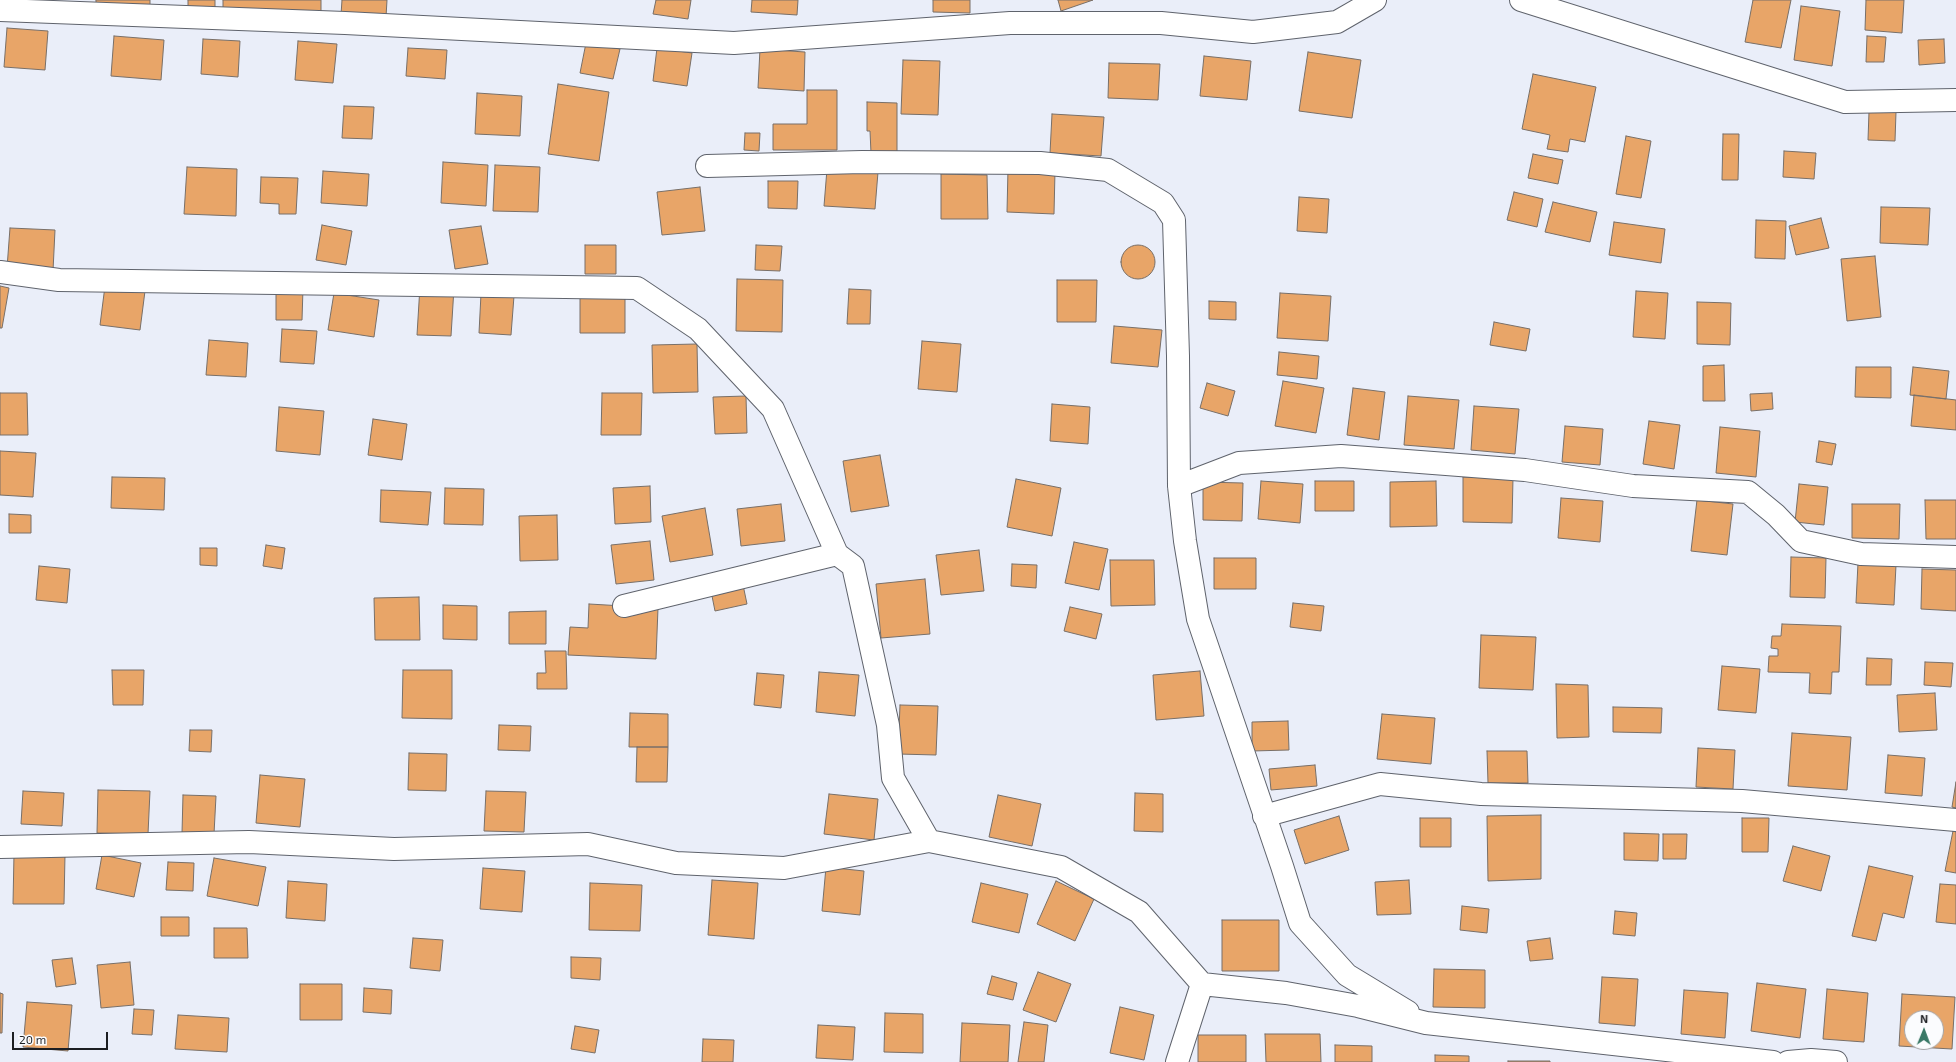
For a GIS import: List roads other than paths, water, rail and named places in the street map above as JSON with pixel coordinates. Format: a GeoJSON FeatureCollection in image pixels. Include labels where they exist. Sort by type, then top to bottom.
{"type":"FeatureCollection","features":[{"type":"Feature","properties":{"kind":"street"},"geometry":{"type":"LineString","coordinates":[[0,10],[345,23],[734,43],[1010,23],[1161,23],[1253,32],[1337,22],[1375,0]]}},
{"type":"Feature","properties":{"kind":"street"},"geometry":{"type":"LineString","coordinates":[[1521,0],[1845,102],[1956,100]]}},
{"type":"Feature","properties":{"kind":"street"},"geometry":{"type":"LineString","coordinates":[[707,166],[862,162],[1040,163],[1108,170],[1163,203],[1174,220],[1178,356],[1179,486],[1185,541],[1198,619],[1300,923],[1347,975],[1426,1023]]}},
{"type":"Feature","properties":{"kind":"street"},"geometry":{"type":"LineString","coordinates":[[0,272],[58,280],[637,288],[698,329],[773,409],[837,554],[853,566],[888,725],[893,778],[929,840]]}},
{"type":"Feature","properties":{"kind":"street"},"geometry":{"type":"LineString","coordinates":[[1179,486],[1239,463],[1341,456],[1525,470],[1634,486],[1748,492],[1776,516],[1801,541],[1861,554],[1956,557]]}},
{"type":"Feature","properties":{"kind":"street"},"geometry":{"type":"LineString","coordinates":[[624,606],[837,554]]}},
{"type":"Feature","properties":{"kind":"street"},"geometry":{"type":"LineString","coordinates":[[1264,816],[1380,784],[1481,794],[1742,801],[1956,820]]}},
{"type":"Feature","properties":{"kind":"street"},"geometry":{"type":"LineString","coordinates":[[0,847],[249,842],[394,849],[588,844],[676,863],[784,868],[929,840],[1061,867],[1139,912],[1202,984],[1286,993],[1358,1006],[1426,1023],[1773,1062]]}},
{"type":"Feature","properties":{"kind":"street"},"geometry":{"type":"LineString","coordinates":[[1177,1062],[1202,984]]}},
{"type":"Feature","properties":{"kind":"street"},"geometry":{"type":"LineString","coordinates":[[1788,1062],[1811,1060],[1836,1062]]}}]}
